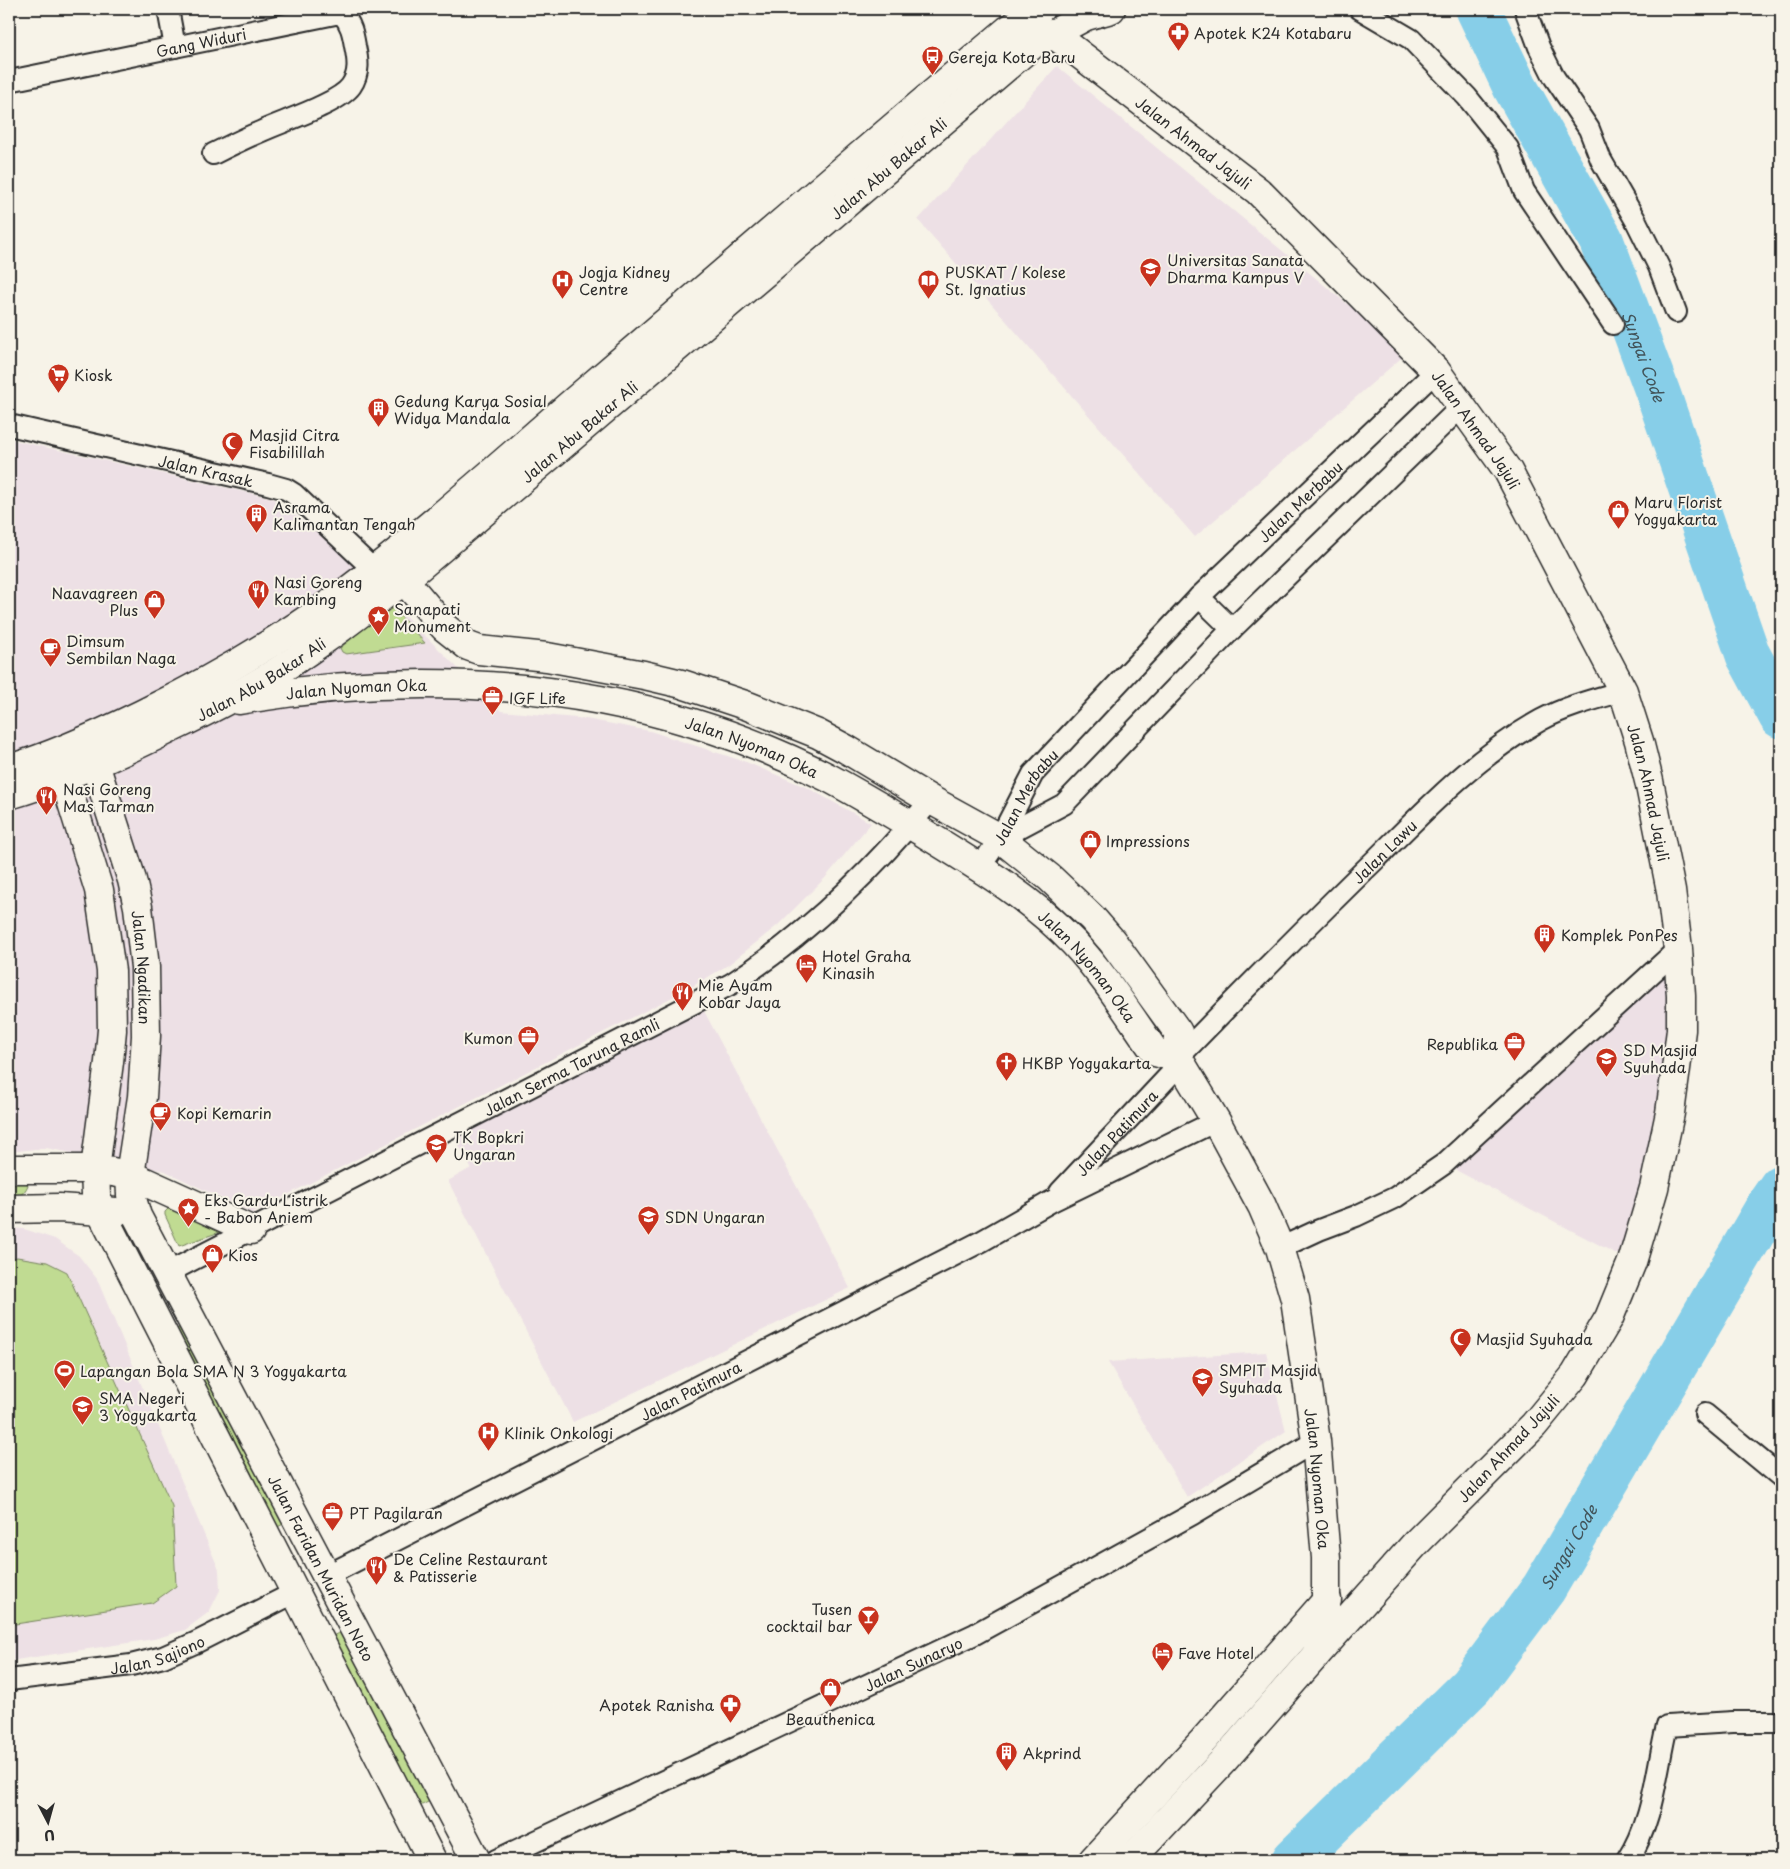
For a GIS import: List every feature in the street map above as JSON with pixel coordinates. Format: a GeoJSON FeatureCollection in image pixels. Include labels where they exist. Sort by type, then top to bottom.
{"type":"FeatureCollection","features":[{"type":"Feature","properties":{"kind":"street"},"geometry":{"type":"LineString","coordinates":[[168,9],[175,47]]}},
{"type":"Feature","properties":{"kind":"street","name":"Jalan Abu Bakar Ali"},"geometry":{"type":"LineString","coordinates":[[9,769],[83,742],[219,675],[310,618],[374,570],[448,510],[966,65],[1008,30],[1040,9]]}},
{"type":"Feature","properties":{"kind":"street","name":"Jalan Abu Bakar Ali"},"geometry":{"type":"LineString","coordinates":[[9,795],[64,777],[95,764],[224,702],[307,652],[404,580],[1032,45],[1086,16],[1111,9]]}},
{"type":"Feature","properties":{"kind":"street"},"geometry":{"type":"LineString","coordinates":[[1360,9],[1411,39],[1467,97],[1508,148],[1524,191],[1613,324]]}},
{"type":"Feature","properties":{"kind":"street"},"geometry":{"type":"LineString","coordinates":[[1525,9],[1539,47],[1554,77],[1589,129],[1601,160],[1656,260],[1676,312]]}},
{"type":"Feature","properties":{"kind":"street","name":"Gang Widuri"},"geometry":{"type":"LineString","coordinates":[[9,81],[342,14],[349,21],[354,37],[358,65],[350,87],[340,96],[323,105],[213,154]]}},
{"type":"Feature","properties":{"kind":"street","name":"Jalan Ahmad Jajuli"},"geometry":{"type":"LineString","coordinates":[[1052,34],[1258,191],[1436,371],[1508,471],[1623,691],[1639,741],[1658,822],[1671,891],[1678,949],[1681,1030],[1670,1113],[1654,1188],[1635,1253],[1609,1318],[1575,1375],[1534,1425],[1416,1543],[1316,1655]]}},
{"type":"Feature","properties":{"kind":"street","name":"Jalan Merbabu"},"geometry":{"type":"LineString","coordinates":[[1000,838],[1034,774],[1199,597],[1436,371]]}},
{"type":"Feature","properties":{"kind":"street","name":"Jalan Merbabu"},"geometry":{"type":"LineString","coordinates":[[1000,838],[1064,804],[1232,629],[1461,407]]}},
{"type":"Feature","properties":{"kind":"street","name":"Jalan Krasak"},"geometry":{"type":"LineString","coordinates":[[9,425],[286,489],[294,494],[374,570]]}},
{"type":"Feature","properties":{"kind":"street"},"geometry":{"type":"LineString","coordinates":[[404,580],[444,627],[468,646],[485,651],[547,657],[605,667],[682,684],[718,695],[818,734],[1000,838],[1050,878],[1112,940],[1178,1032],[1179,1061]]}},
{"type":"Feature","properties":{"kind":"street"},"geometry":{"type":"LineString","coordinates":[[1199,597],[1232,629]]}},
{"type":"Feature","properties":{"kind":"street","name":"Jalan Nyoman Oka"},"geometry":{"type":"LineString","coordinates":[[224,702],[319,690],[432,684],[489,686],[587,698],[645,710],[694,723],[763,748],[829,778],[910,825],[980,867],[1041,911],[1076,945],[1124,1006],[1155,1052],[1179,1061],[1216,1121],[1262,1206],[1280,1248],[1295,1299],[1316,1441],[1326,1558],[1327,1600],[1324,1629],[1316,1655],[1223,1761],[1130,1860]]}},
{"type":"Feature","properties":{"kind":"street","name":"Jalan Lawu"},"geometry":{"type":"LineString","coordinates":[[1179,1061],[1300,933],[1440,795],[1501,745],[1542,720],[1566,708],[1623,691]]}},
{"type":"Feature","properties":{"kind":"street","name":"Jalan Ngadikan"},"geometry":{"type":"LineString","coordinates":[[95,764],[132,880],[138,907],[145,966],[147,1004],[142,1097],[130,1175],[131,1195],[137,1216]]}},
{"type":"Feature","properties":{"kind":"street","name":"Jalan Ngadikan"},"geometry":{"type":"LineString","coordinates":[[64,777],[99,890],[111,970],[112,1030],[95,1169],[96,1196],[100,1210],[138,1288]]}},
{"type":"Feature","properties":{"kind":"street","name":"Jalan Serma Taruna Ramli"},"geometry":{"type":"LineString","coordinates":[[167,1273],[731,984],[760,965],[809,926],[910,825],[931,800]]}},
{"type":"Feature","properties":{"kind":"street"},"geometry":{"type":"LineString","coordinates":[[980,867],[1000,838]]}},
{"type":"Feature","properties":{"kind":"street"},"geometry":{"type":"LineString","coordinates":[[1280,1248],[1396,1197],[1444,1164],[1678,949]]}},
{"type":"Feature","properties":{"kind":"street"},"geometry":{"type":"LineString","coordinates":[[111,970],[145,966]]}},
{"type":"Feature","properties":{"kind":"street","name":"Jalan Patimura"},"geometry":{"type":"LineString","coordinates":[[1052,1201],[1179,1061]]}},
{"type":"Feature","properties":{"kind":"street","name":"Jalan Patimura"},"geometry":{"type":"LineString","coordinates":[[326,1576],[982,1241],[1052,1201],[1216,1121]]}},
{"type":"Feature","properties":{"kind":"street"},"geometry":{"type":"LineString","coordinates":[[9,1169],[95,1169],[130,1175],[251,1230]]}},
{"type":"Feature","properties":{"kind":"street"},"geometry":{"type":"LineString","coordinates":[[9,1209],[100,1210],[137,1216]]}},
{"type":"Feature","properties":{"kind":"street","name":"Jalan Faridan Muridan Noto"},"geometry":{"type":"LineString","coordinates":[[137,1216],[476,1860]]}},
{"type":"Feature","properties":{"kind":"street"},"geometry":{"type":"LineString","coordinates":[[167,1273],[138,1288],[296,1592],[432,1860]]}},
{"type":"Feature","properties":{"kind":"street"},"geometry":{"type":"LineString","coordinates":[[1705,1414],[1781,1477]]}},
{"type":"Feature","properties":{"kind":"street","name":"Jalan Sunaryo"},"geometry":{"type":"LineString","coordinates":[[496,1860],[975,1634],[1192,1514],[1316,1441]]}},
{"type":"Feature","properties":{"kind":"street"},"geometry":{"type":"LineString","coordinates":[[296,1592],[326,1576]]}},
{"type":"Feature","properties":{"kind":"street","name":"Jalan Sajiono"},"geometry":{"type":"LineString","coordinates":[[9,1680],[131,1665],[164,1657],[296,1592]]}},
{"type":"Feature","properties":{"kind":"street"},"geometry":{"type":"LineString","coordinates":[[1093,1860],[1203,1741],[1327,1600]]}},
{"type":"Feature","properties":{"kind":"street"},"geometry":{"type":"LineString","coordinates":[[1628,1860],[1636,1847],[1652,1803],[1660,1756],[1668,1726],[1733,1722],[1781,1722]]}},
{"type":"Feature","properties":{"kind":"street"},"geometry":{"type":"LineString","coordinates":[[1203,1741],[1223,1761]]}},
{"type":"Feature","properties":{"kind":"street"},"geometry":{"type":"LineString","coordinates":[[1134,1815],[1154,1834]]}},
{"type":"Feature","properties":{"kind":"shaded area","name":"Universitas Sanata Dharma Kampus V"},"geometry":{"type":"Polygon","coordinates":[[[1057,66],[1407,353],[1195,537],[918,220],[1057,66]]]}},
{"type":"Feature","properties":{"kind":"shaded area"},"geometry":{"type":"Polygon","coordinates":[[[9,439],[272,498],[315,530],[344,555],[501,711],[586,719],[650,731],[746,762],[808,788],[871,823],[825,878],[778,925],[728,965],[688,989],[252,1213],[165,1171],[46,1148],[9,1152],[9,439]]]}},
{"type":"Feature","properties":{"kind":"shaded area","name":"SD Masjid Syuhada"},"geometry":{"type":"Polygon","coordinates":[[[1678,949],[1681,996],[1632,1262],[1444,1164],[1678,949]]]}},
{"type":"Feature","properties":{"kind":"shaded area","name":"SDN Ungaran"},"geometry":{"type":"Polygon","coordinates":[[[703,1009],[850,1288],[573,1422],[448,1181],[471,1168],[455,1138],[703,1009]]]}},
{"type":"Feature","properties":{"kind":"shaded area","name":"Lapangan Bola SMA N 3 Yogyakarta"},"geometry":{"type":"Polygon","coordinates":[[[9,1228],[24,1229],[55,1239],[79,1256],[97,1279],[219,1570],[220,1590],[209,1612],[185,1630],[154,1639],[9,1661],[9,1228]]]}},
{"type":"Feature","properties":{"kind":"shaded area","name":"SMPIT Masjid Syuhada"},"geometry":{"type":"Polygon","coordinates":[[[1266,1352],[1286,1431],[1187,1497],[1108,1362],[1266,1352]]]}},
{"type":"Feature","properties":{"kind":"green space"},"geometry":{"type":"Polygon","coordinates":[[[390,607],[425,643],[346,654],[342,652],[340,648],[390,607]]]}},
{"type":"Feature","properties":{"kind":"green space"},"geometry":{"type":"Polygon","coordinates":[[[9,1178],[24,1179],[28,1185],[25,1191],[9,1197],[9,1178]]]}},
{"type":"Feature","properties":{"kind":"green space"},"geometry":{"type":"Polygon","coordinates":[[[170,1207],[222,1228],[220,1232],[179,1246],[165,1215],[165,1212],[170,1207]]]}},
{"type":"Feature","properties":{"kind":"green space","name":"Lapangan Bola SMA N 3 Yogyakarta"},"geometry":{"type":"Polygon","coordinates":[[[17,1257],[47,1262],[67,1272],[172,1506],[176,1586],[152,1603],[9,1625],[9,1259],[17,1257]]]}},
{"type":"Feature","properties":{"kind":"green space"},"geometry":{"type":"Polygon","coordinates":[[[184,1325],[287,1522],[272,1530],[170,1333],[184,1325]]]}},
{"type":"Feature","properties":{"kind":"green space"},"geometry":{"type":"Polygon","coordinates":[[[344,1630],[432,1800],[416,1808],[329,1638],[344,1630]]]}},
{"type":"Feature","properties":{"kind":"waterway","name":"Sungai Code"},"geometry":{"type":"LineString","coordinates":[[1478,9],[1515,87],[1601,240],[1659,396],[1748,655],[1781,716]]}},
{"type":"Feature","properties":{"kind":"waterway","name":"Sungai Code"},"geometry":{"type":"LineString","coordinates":[[1294,1860],[1471,1686],[1544,1588],[1781,1187]]}},
{"type":"Feature","properties":{"kind":"place","name":"Apotek K24 Kotabaru"},"geometry":{"type":"Point","coordinates":[1178,51]}},
{"type":"Feature","properties":{"kind":"place","name":"Gereja Kota Baru"},"geometry":{"type":"Point","coordinates":[932,75]}},
{"type":"Feature","properties":{"kind":"place","name":"Universitas Sanata Dharma Kampus V"},"geometry":{"type":"Point","coordinates":[1151,287]}},
{"type":"Feature","properties":{"kind":"place","name":"Jogja Kidney Centre"},"geometry":{"type":"Point","coordinates":[563,299]}},
{"type":"Feature","properties":{"kind":"place","name":"PUSKAT / Kolese St. Ignatius"},"geometry":{"type":"Point","coordinates":[929,299]}},
{"type":"Feature","properties":{"kind":"place","name":"Kiosk"},"geometry":{"type":"Point","coordinates":[58,393]}},
{"type":"Feature","properties":{"kind":"place","name":"Gedung Karya Sosial Widya Mandala"},"geometry":{"type":"Point","coordinates":[378,428]}},
{"type":"Feature","properties":{"kind":"place","name":"Masjid Citra Fisabilillah"},"geometry":{"type":"Point","coordinates":[233,462]}},
{"type":"Feature","properties":{"kind":"place","name":"Maru Florist Yogyakarta"},"geometry":{"type":"Point","coordinates":[1618,529]}},
{"type":"Feature","properties":{"kind":"place","name":"Asrama Kalimantan Tengah"},"geometry":{"type":"Point","coordinates":[257,534]}},
{"type":"Feature","properties":{"kind":"place","name":"Nasi Goreng Kambing"},"geometry":{"type":"Point","coordinates":[258,609]}},
{"type":"Feature","properties":{"kind":"place","name":"Naavagreen Plus"},"geometry":{"type":"Point","coordinates":[154,620]}},
{"type":"Feature","properties":{"kind":"place","name":"Sanapati Monument"},"geometry":{"type":"Point","coordinates":[378,636]}},
{"type":"Feature","properties":{"kind":"place","name":"Dimsum Sembilan Naga"},"geometry":{"type":"Point","coordinates":[50,668]}},
{"type":"Feature","properties":{"kind":"place","name":"IGF Life"},"geometry":{"type":"Point","coordinates":[493,716]}},
{"type":"Feature","properties":{"kind":"place","name":"Nasi Goreng Mas Tarman"},"geometry":{"type":"Point","coordinates":[47,816]}},
{"type":"Feature","properties":{"kind":"place","name":"Impressions"},"geometry":{"type":"Point","coordinates":[1090,859]}},
{"type":"Feature","properties":{"kind":"place","name":"Komplek PonPes"},"geometry":{"type":"Point","coordinates":[1545,953]}},
{"type":"Feature","properties":{"kind":"place","name":"Hotel Graha Kinasih"},"geometry":{"type":"Point","coordinates":[806,983]}},
{"type":"Feature","properties":{"kind":"place","name":"Mie Ayam Kobar Jaya"},"geometry":{"type":"Point","coordinates":[682,1012]}},
{"type":"Feature","properties":{"kind":"place","name":"Kumon"},"geometry":{"type":"Point","coordinates":[529,1056]}},
{"type":"Feature","properties":{"kind":"place","name":"Republika"},"geometry":{"type":"Point","coordinates":[1514,1062]}},
{"type":"Feature","properties":{"kind":"place","name":"SD Masjid Syuhada"},"geometry":{"type":"Point","coordinates":[1607,1077]}},
{"type":"Feature","properties":{"kind":"place","name":"HKBP Yogyakarta"},"geometry":{"type":"Point","coordinates":[1006,1081]}},
{"type":"Feature","properties":{"kind":"place","name":"Kopi Kemarin"},"geometry":{"type":"Point","coordinates":[161,1131]}},
{"type":"Feature","properties":{"kind":"place","name":"TK Bopkri Ungaran"},"geometry":{"type":"Point","coordinates":[437,1164]}},
{"type":"Feature","properties":{"kind":"place","name":"Eks Gardu Listrik - Babon Aniem"},"geometry":{"type":"Point","coordinates":[188,1227]}},
{"type":"Feature","properties":{"kind":"place","name":"SDN Ungaran"},"geometry":{"type":"Point","coordinates":[649,1235]}},
{"type":"Feature","properties":{"kind":"place","name":"Kios"},"geometry":{"type":"Point","coordinates":[212,1273]}},
{"type":"Feature","properties":{"kind":"place","name":"Masjid Syuhada"},"geometry":{"type":"Point","coordinates":[1460,1357]}},
{"type":"Feature","properties":{"kind":"place","name":"Lapangan Bola SMA N 3 Yogyakarta"},"geometry":{"type":"Point","coordinates":[64,1389]}},
{"type":"Feature","properties":{"kind":"place","name":"SMPIT Masjid Syuhada"},"geometry":{"type":"Point","coordinates":[1203,1397]}},
{"type":"Feature","properties":{"kind":"place","name":"SMA Negeri 3 Yogyakarta"},"geometry":{"type":"Point","coordinates":[83,1425]}},
{"type":"Feature","properties":{"kind":"place","name":"Klinik Onkologi"},"geometry":{"type":"Point","coordinates":[488,1451]}},
{"type":"Feature","properties":{"kind":"place","name":"PT Pagilaran"},"geometry":{"type":"Point","coordinates":[333,1531]}},
{"type":"Feature","properties":{"kind":"place","name":"De Celine Restaurant & Patisserie"},"geometry":{"type":"Point","coordinates":[377,1586]}},
{"type":"Feature","properties":{"kind":"place","name":"Tusen cocktail bar"},"geometry":{"type":"Point","coordinates":[868,1636]}},
{"type":"Feature","properties":{"kind":"place","name":"Fave Hotel"},"geometry":{"type":"Point","coordinates":[1162,1671]}},
{"type":"Feature","properties":{"kind":"place","name":"Beauthenica"},"geometry":{"type":"Point","coordinates":[830,1708]}},
{"type":"Feature","properties":{"kind":"place","name":"Apotek Ranisha"},"geometry":{"type":"Point","coordinates":[730,1723]}},
{"type":"Feature","properties":{"kind":"place","name":"Akprind"},"geometry":{"type":"Point","coordinates":[1007,1771]}}]}
